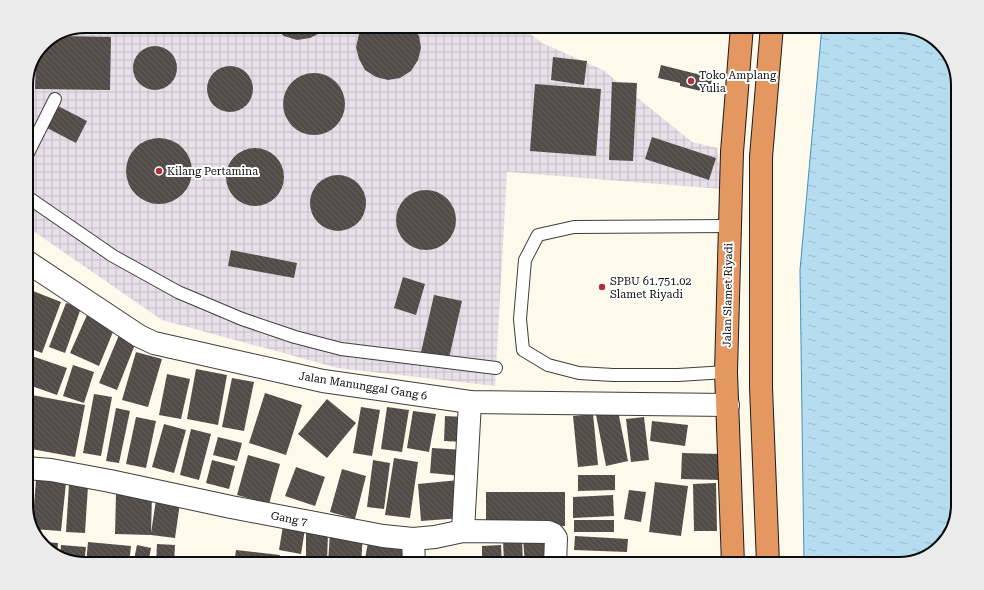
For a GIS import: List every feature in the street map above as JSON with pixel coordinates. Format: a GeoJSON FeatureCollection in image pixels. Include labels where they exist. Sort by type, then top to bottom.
{"type":"FeatureCollection","features":[{"type":"Feature","properties":{"kind":"highway","name":"Jalan Slamet Riyadi"},"geometry":{"type":"LineString","coordinates":[[733,557],[726,372],[732,152],[741,33]]}},
{"type":"Feature","properties":{"kind":"highway"},"geometry":{"type":"LineString","coordinates":[[768,557],[761,387],[761,157],[771,33]]}},
{"type":"Feature","properties":{"kind":"street","name":"Jalan Manunggal Gang 6"},"geometry":{"type":"LineString","coordinates":[[33,266],[139,336],[154,343],[323,381],[470,402],[728,405]]}},
{"type":"Feature","properties":{"kind":"street"},"geometry":{"type":"LineString","coordinates":[[463,531],[470,402]]}},
{"type":"Feature","properties":{"kind":"street","name":"Gang 7"},"geometry":{"type":"LineString","coordinates":[[33,469],[51,470],[110,481],[316,524],[383,536],[412,539],[435,537],[463,531],[548,532],[554,534],[556,538],[555,557]]}},
{"type":"Feature","properties":{"kind":"street"},"geometry":{"type":"LineString","coordinates":[[412,539],[413,557]]}},
{"type":"Feature","properties":{"kind":"lane"},"geometry":{"type":"LineString","coordinates":[[33,143],[55,99]]}},
{"type":"Feature","properties":{"kind":"lane"},"geometry":{"type":"LineString","coordinates":[[33,201],[113,256],[178,292],[242,319],[295,337],[341,349],[496,368]]}},
{"type":"Feature","properties":{"kind":"lane"},"geometry":{"type":"LineString","coordinates":[[726,372],[678,375],[613,375],[579,373],[548,365],[524,350],[520,319],[525,260],[538,235],[574,227],[730,226]]}},
{"type":"Feature","properties":{"kind":"shaded area"},"geometry":{"type":"Polygon","coordinates":[[[529,33],[542,43],[603,70],[692,142],[717,148],[722,189],[507,172],[495,386],[338,368],[162,320],[33,231],[33,82],[35,72],[38,62],[51,46],[59,40],[75,34],[529,33]]]}},
{"type":"Feature","properties":{"kind":"water"},"geometry":{"type":"Polygon","coordinates":[[[821,33],[905,33],[925,40],[936,48],[944,59],[951,82],[951,511],[947,525],[936,542],[919,553],[905,557],[804,557],[800,270],[821,33]]]}},
{"type":"Feature","properties":{"kind":"building"},"geometry":{"type":"Polygon","coordinates":[[[280,33],[320,33],[310,38],[297,40],[284,36],[280,33]]]}},
{"type":"Feature","properties":{"kind":"building"},"geometry":{"type":"Polygon","coordinates":[[[417,33],[421,48],[418,60],[411,71],[400,78],[388,80],[376,77],[365,70],[359,59],[356,47],[359,34],[417,33]]]}},
{"type":"Feature","properties":{"kind":"building"},"geometry":{"type":"Polygon","coordinates":[[[69,36],[111,37],[110,90],[35,89],[36,70],[38,62],[51,46],[59,40],[69,36]]]}},
{"type":"Feature","properties":{"kind":"building"},"geometry":{"type":"Polygon","coordinates":[[[151,46],[159,46],[171,52],[177,64],[177,72],[171,84],[159,90],[151,90],[139,84],[133,72],[133,64],[139,52],[151,46]]]}},
{"type":"Feature","properties":{"kind":"building"},"geometry":{"type":"Polygon","coordinates":[[[553,57],[587,61],[584,85],[551,80],[553,57]]]}},
{"type":"Feature","properties":{"kind":"building","name":"Toko Amplang Yulia"},"geometry":{"type":"Polygon","coordinates":[[[661,65],[713,78],[709,93],[680,86],[680,83],[658,78],[661,65]]]}},
{"type":"Feature","properties":{"kind":"building"},"geometry":{"type":"Polygon","coordinates":[[[230,66],[243,70],[249,76],[253,89],[249,102],[243,108],[230,112],[217,108],[211,102],[207,89],[211,76],[217,70],[230,66]]]}},
{"type":"Feature","properties":{"kind":"building"},"geometry":{"type":"Polygon","coordinates":[[[308,73],[320,73],[336,82],[343,92],[345,104],[343,116],[336,126],[320,135],[308,135],[297,130],[288,121],[283,110],[283,98],[288,87],[297,78],[308,73]]]}},
{"type":"Feature","properties":{"kind":"building"},"geometry":{"type":"Polygon","coordinates":[[[612,82],[637,83],[633,161],[609,160],[612,82]]]}},
{"type":"Feature","properties":{"kind":"building"},"geometry":{"type":"Polygon","coordinates":[[[535,84],[601,89],[596,156],[530,151],[535,84]]]}},
{"type":"Feature","properties":{"kind":"building"},"geometry":{"type":"Polygon","coordinates":[[[58,106],[87,121],[76,143],[47,128],[58,106]]]}},
{"type":"Feature","properties":{"kind":"building"},"geometry":{"type":"Polygon","coordinates":[[[652,137],[716,158],[709,180],[645,159],[652,137]]]}},
{"type":"Feature","properties":{"kind":"building","name":"Kilang Pertamina"},"geometry":{"type":"Polygon","coordinates":[[[159,138],[172,141],[182,148],[189,158],[192,171],[189,184],[182,194],[172,201],[159,204],[146,201],[136,194],[129,184],[126,171],[129,158],[136,148],[146,141],[159,138]]]}},
{"type":"Feature","properties":{"kind":"building","name":"Kilang Pertamina"},"geometry":{"type":"Polygon","coordinates":[[[255,148],[266,150],[279,161],[282,166],[284,177],[282,188],[271,201],[266,204],[255,206],[244,204],[231,193],[228,188],[226,177],[228,166],[239,153],[244,150],[255,148]]]}},
{"type":"Feature","properties":{"kind":"building"},"geometry":{"type":"Polygon","coordinates":[[[332,175],[344,175],[354,179],[362,187],[366,197],[366,209],[362,219],[354,227],[344,231],[332,231],[322,227],[314,219],[310,209],[310,197],[314,187],[322,179],[332,175]]]}},
{"type":"Feature","properties":{"kind":"building"},"geometry":{"type":"Polygon","coordinates":[[[426,190],[442,195],[447,199],[451,204],[456,220],[451,236],[447,241],[442,245],[426,250],[410,245],[405,241],[401,236],[396,220],[401,204],[405,199],[410,195],[426,190]]]}},
{"type":"Feature","properties":{"kind":"building"},"geometry":{"type":"Polygon","coordinates":[[[231,250],[297,263],[294,278],[228,266],[231,250]]]}},
{"type":"Feature","properties":{"kind":"building"},"geometry":{"type":"Polygon","coordinates":[[[403,277],[425,284],[416,315],[394,308],[403,277]]]}},
{"type":"Feature","properties":{"kind":"building"},"geometry":{"type":"Polygon","coordinates":[[[33,291],[61,302],[42,353],[33,350],[33,291]]]}},
{"type":"Feature","properties":{"kind":"building"},"geometry":{"type":"Polygon","coordinates":[[[434,295],[462,301],[447,367],[419,361],[434,295]]]}},
{"type":"Feature","properties":{"kind":"building"},"geometry":{"type":"Polygon","coordinates":[[[66,303],[81,308],[65,353],[49,347],[66,303]]]}},
{"type":"Feature","properties":{"kind":"building"},"geometry":{"type":"Polygon","coordinates":[[[87,315],[115,327],[99,366],[70,353],[87,315]]]}},
{"type":"Feature","properties":{"kind":"building"},"geometry":{"type":"Polygon","coordinates":[[[119,335],[136,342],[117,390],[99,383],[119,335]]]}},
{"type":"Feature","properties":{"kind":"building"},"geometry":{"type":"Polygon","coordinates":[[[136,352],[162,359],[148,407],[122,400],[136,352]]]}},
{"type":"Feature","properties":{"kind":"building"},"geometry":{"type":"Polygon","coordinates":[[[33,356],[67,368],[57,395],[33,386],[33,356]]]}},
{"type":"Feature","properties":{"kind":"building"},"geometry":{"type":"Polygon","coordinates":[[[73,365],[94,372],[84,403],[63,396],[73,365]]]}},
{"type":"Feature","properties":{"kind":"building"},"geometry":{"type":"Polygon","coordinates":[[[196,369],[227,375],[218,425],[187,419],[196,369]]]}},
{"type":"Feature","properties":{"kind":"building"},"geometry":{"type":"Polygon","coordinates":[[[167,374],[190,379],[181,419],[159,415],[167,374]]]}},
{"type":"Feature","properties":{"kind":"building"},"geometry":{"type":"Polygon","coordinates":[[[232,378],[254,382],[244,431],[222,427],[232,378]]]}},
{"type":"Feature","properties":{"kind":"building"},"geometry":{"type":"Polygon","coordinates":[[[265,393],[302,405],[286,455],[249,443],[265,393]]]}},
{"type":"Feature","properties":{"kind":"building"},"geometry":{"type":"Polygon","coordinates":[[[94,394],[112,397],[101,456],[83,453],[94,394]]]}},
{"type":"Feature","properties":{"kind":"building"},"geometry":{"type":"Polygon","coordinates":[[[33,395],[85,405],[75,457],[33,449],[33,395]]]}},
{"type":"Feature","properties":{"kind":"building"},"geometry":{"type":"Polygon","coordinates":[[[327,399],[356,423],[327,458],[298,434],[327,399]]]}},
{"type":"Feature","properties":{"kind":"building"},"geometry":{"type":"Polygon","coordinates":[[[361,407],[380,410],[372,456],[353,453],[361,407]]]}},
{"type":"Feature","properties":{"kind":"building"},"geometry":{"type":"Polygon","coordinates":[[[387,407],[409,410],[402,452],[381,449],[387,407]]]}},
{"type":"Feature","properties":{"kind":"building"},"geometry":{"type":"Polygon","coordinates":[[[116,408],[130,411],[119,463],[106,461],[116,408]]]}},
{"type":"Feature","properties":{"kind":"building"},"geometry":{"type":"Polygon","coordinates":[[[413,411],[436,414],[429,452],[407,448],[413,411]]]}},
{"type":"Feature","properties":{"kind":"building"},"geometry":{"type":"Polygon","coordinates":[[[618,411],[628,461],[606,466],[596,415],[618,411]]]}},
{"type":"Feature","properties":{"kind":"building"},"geometry":{"type":"Polygon","coordinates":[[[593,414],[598,465],[578,467],[573,416],[593,414]]]}},
{"type":"Feature","properties":{"kind":"building"},"geometry":{"type":"Polygon","coordinates":[[[445,416],[465,417],[464,442],[444,441],[445,416]]]}},
{"type":"Feature","properties":{"kind":"building"},"geometry":{"type":"Polygon","coordinates":[[[136,417],[156,421],[146,468],[126,464],[136,417]]]}},
{"type":"Feature","properties":{"kind":"building"},"geometry":{"type":"Polygon","coordinates":[[[644,417],[649,460],[631,462],[626,419],[644,417]]]}},
{"type":"Feature","properties":{"kind":"building"},"geometry":{"type":"Polygon","coordinates":[[[652,421],[688,425],[685,446],[650,441],[652,421]]]}},
{"type":"Feature","properties":{"kind":"building"},"geometry":{"type":"Polygon","coordinates":[[[164,424],[186,430],[174,473],[152,467],[164,424]]]}},
{"type":"Feature","properties":{"kind":"building"},"geometry":{"type":"Polygon","coordinates":[[[191,429],[211,434],[199,480],[180,475],[191,429]]]}},
{"type":"Feature","properties":{"kind":"building"},"geometry":{"type":"Polygon","coordinates":[[[218,437],[242,443],[237,461],[213,455],[218,437]]]}},
{"type":"Feature","properties":{"kind":"building"},"geometry":{"type":"Polygon","coordinates":[[[432,448],[464,450],[462,476],[430,473],[432,448]]]}},
{"type":"Feature","properties":{"kind":"building"},"geometry":{"type":"Polygon","coordinates":[[[682,453],[721,454],[721,480],[681,479],[682,453]]]}},
{"type":"Feature","properties":{"kind":"building"},"geometry":{"type":"Polygon","coordinates":[[[248,455],[280,464],[269,504],[237,495],[248,455]]]}},
{"type":"Feature","properties":{"kind":"building"},"geometry":{"type":"Polygon","coordinates":[[[394,458],[418,462],[410,518],[385,515],[394,458]]]}},
{"type":"Feature","properties":{"kind":"building"},"geometry":{"type":"Polygon","coordinates":[[[212,460],[235,466],[229,489],[206,483],[212,460]]]}},
{"type":"Feature","properties":{"kind":"building"},"geometry":{"type":"Polygon","coordinates":[[[373,460],[390,463],[384,509],[367,507],[373,460]]]}},
{"type":"Feature","properties":{"kind":"building"},"geometry":{"type":"Polygon","coordinates":[[[296,467],[325,477],[315,506],[285,496],[296,467]]]}},
{"type":"Feature","properties":{"kind":"building"},"geometry":{"type":"Polygon","coordinates":[[[342,469],[366,476],[355,519],[330,512],[342,469]]]}},
{"type":"Feature","properties":{"kind":"building"},"geometry":{"type":"Polygon","coordinates":[[[578,475],[615,475],[615,490],[578,491],[578,475]]]}},
{"type":"Feature","properties":{"kind":"building"},"geometry":{"type":"Polygon","coordinates":[[[36,480],[66,483],[61,531],[39,530],[33,511],[36,480]]]}},
{"type":"Feature","properties":{"kind":"building"},"geometry":{"type":"Polygon","coordinates":[[[459,480],[462,518],[421,521],[418,484],[459,480]]]}},
{"type":"Feature","properties":{"kind":"building"},"geometry":{"type":"Polygon","coordinates":[[[655,482],[688,486],[681,536],[649,532],[655,482]]]}},
{"type":"Feature","properties":{"kind":"building"},"geometry":{"type":"Polygon","coordinates":[[[716,483],[717,531],[694,531],[693,484],[716,483]]]}},
{"type":"Feature","properties":{"kind":"building"},"geometry":{"type":"Polygon","coordinates":[[[69,484],[88,486],[85,533],[66,532],[69,484]]]}},
{"type":"Feature","properties":{"kind":"building"},"geometry":{"type":"Polygon","coordinates":[[[629,490],[646,492],[641,522],[624,519],[629,490]]]}},
{"type":"Feature","properties":{"kind":"building"},"geometry":{"type":"Polygon","coordinates":[[[486,492],[565,492],[565,526],[486,527],[486,492]]]}},
{"type":"Feature","properties":{"kind":"building"},"geometry":{"type":"Polygon","coordinates":[[[116,494],[152,495],[151,533],[156,500],[180,503],[175,538],[151,535],[115,534],[116,494]]]}},
{"type":"Feature","properties":{"kind":"building"},"geometry":{"type":"Polygon","coordinates":[[[613,495],[614,516],[573,518],[573,497],[613,495]]]}},
{"type":"Feature","properties":{"kind":"building"},"geometry":{"type":"Polygon","coordinates":[[[574,520],[614,520],[614,532],[574,532],[574,520]]]}},
{"type":"Feature","properties":{"kind":"building"},"geometry":{"type":"Polygon","coordinates":[[[283,526],[305,529],[301,554],[279,550],[283,526]]]}},
{"type":"Feature","properties":{"kind":"building"},"geometry":{"type":"Polygon","coordinates":[[[306,530],[328,531],[327,557],[306,557],[306,530]]]}},
{"type":"Feature","properties":{"kind":"building"},"geometry":{"type":"Polygon","coordinates":[[[330,532],[363,534],[361,557],[328,557],[330,532]]]}},
{"type":"Feature","properties":{"kind":"building"},"geometry":{"type":"Polygon","coordinates":[[[575,536],[628,539],[627,552],[574,550],[575,536]]]}},
{"type":"Feature","properties":{"kind":"building"},"geometry":{"type":"Polygon","coordinates":[[[369,537],[412,544],[410,557],[365,557],[369,537]]]}},
{"type":"Feature","properties":{"kind":"building"},"geometry":{"type":"Polygon","coordinates":[[[551,537],[552,557],[524,557],[523,539],[551,537]]]}},
{"type":"Feature","properties":{"kind":"building"},"geometry":{"type":"Polygon","coordinates":[[[522,539],[523,557],[504,557],[503,540],[522,539]]]}},
{"type":"Feature","properties":{"kind":"building"},"geometry":{"type":"Polygon","coordinates":[[[49,542],[58,543],[58,549],[49,542]]]}},
{"type":"Feature","properties":{"kind":"building"},"geometry":{"type":"Polygon","coordinates":[[[88,542],[131,546],[130,557],[87,557],[88,542]]]}},
{"type":"Feature","properties":{"kind":"building"},"geometry":{"type":"Polygon","coordinates":[[[157,544],[175,545],[174,557],[156,557],[157,544]]]}},
{"type":"Feature","properties":{"kind":"building"},"geometry":{"type":"Polygon","coordinates":[[[61,545],[86,547],[85,557],[79,557],[61,551],[61,545]]]}},
{"type":"Feature","properties":{"kind":"building"},"geometry":{"type":"Polygon","coordinates":[[[137,545],[151,548],[149,557],[134,557],[137,545]]]}},
{"type":"Feature","properties":{"kind":"building"},"geometry":{"type":"Polygon","coordinates":[[[501,545],[502,557],[482,557],[482,546],[501,545]]]}},
{"type":"Feature","properties":{"kind":"building"},"geometry":{"type":"Polygon","coordinates":[[[236,550],[280,555],[280,557],[235,557],[236,550]]]}},
{"type":"Feature","properties":{"kind":"place","name":"Toko Amplang Yulia"},"geometry":{"type":"Point","coordinates":[691,81]}},
{"type":"Feature","properties":{"kind":"place","name":"Kilang Pertamina"},"geometry":{"type":"Point","coordinates":[159,171]}},
{"type":"Feature","properties":{"kind":"place","name":"SPBU 61.751.02 Slamet Riyadi"},"geometry":{"type":"Point","coordinates":[602,287]}}]}
